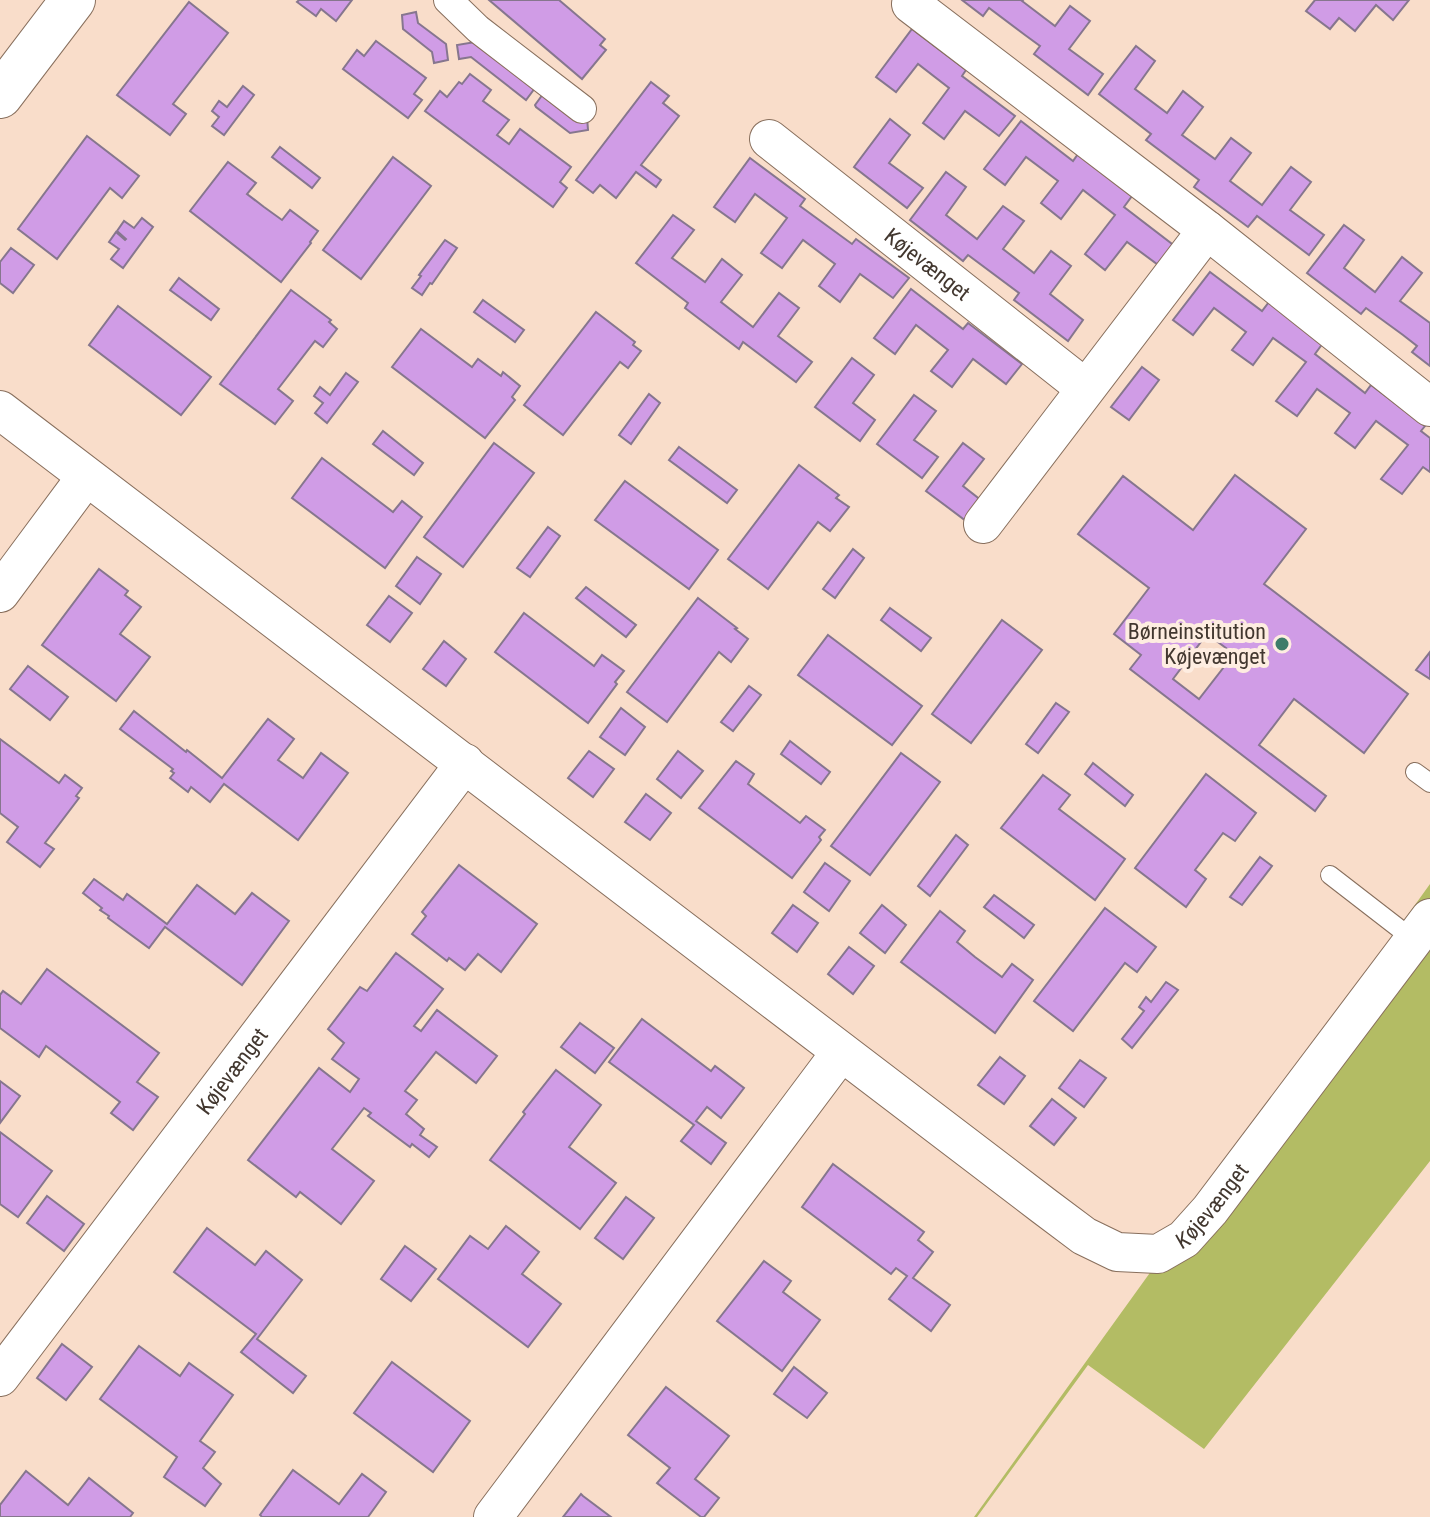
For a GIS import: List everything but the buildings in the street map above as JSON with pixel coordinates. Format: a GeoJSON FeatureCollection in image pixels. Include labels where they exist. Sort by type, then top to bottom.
{"type":"FeatureCollection","features":[{"type":"Feature","properties":{"kind":"street"},"geometry":{"type":"LineString","coordinates":[[0,96],[73,0]]}},
{"type":"Feature","properties":{"kind":"street"},"geometry":{"type":"LineString","coordinates":[[448,0],[478,29],[582,109]]}},
{"type":"Feature","properties":{"kind":"street"},"geometry":{"type":"LineString","coordinates":[[911,4],[1207,230],[1430,407]]}},
{"type":"Feature","properties":{"kind":"street","name":"Køjevænget"},"geometry":{"type":"LineString","coordinates":[[769,139],[1085,388]]}},
{"type":"Feature","properties":{"kind":"street"},"geometry":{"type":"LineString","coordinates":[[983,524],[1207,230]]}},
{"type":"Feature","properties":{"kind":"street","name":"Køjevænget"},"geometry":{"type":"LineString","coordinates":[[0,410],[1084,1236],[1117,1252],[1158,1254],[1184,1239],[1210,1210],[1422,929]]}},
{"type":"Feature","properties":{"kind":"street"},"geometry":{"type":"LineString","coordinates":[[0,593],[86,477]]}},
{"type":"Feature","properties":{"kind":"street","name":"Køjevænget"},"geometry":{"type":"LineString","coordinates":[[0,1377],[465,763]]}},
{"type":"Feature","properties":{"kind":"street"},"geometry":{"type":"LineString","coordinates":[[493,1517],[841,1052]]}},
{"type":"Feature","properties":{"kind":"lane"},"geometry":{"type":"LineString","coordinates":[[1330,875],[1422,929]]}},
{"type":"Feature","properties":{"kind":"green space"},"geometry":{"type":"Polygon","coordinates":[[[1430,884],[1430,1161],[1204,1449],[1088,1365],[974,1517],[1430,884]]]}},
{"type":"Feature","properties":{"kind":"place","name":"Børneinstitution Køjevænget"},"geometry":{"type":"Point","coordinates":[1282,644]}}]}
